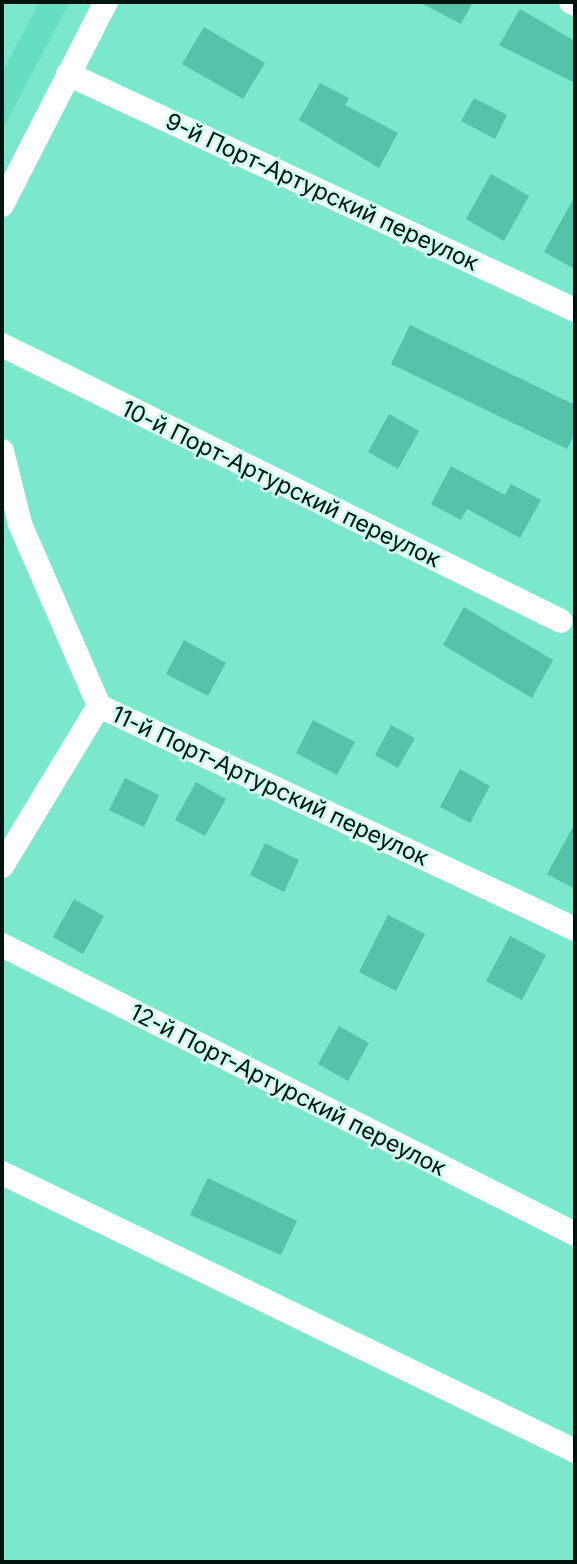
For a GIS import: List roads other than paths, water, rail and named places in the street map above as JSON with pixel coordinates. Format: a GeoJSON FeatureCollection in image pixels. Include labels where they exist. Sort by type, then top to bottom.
{"type":"FeatureCollection","features":[{"type":"Feature","properties":{"kind":"street"},"geometry":{"type":"LineString","coordinates":[[2,205],[106,2]]}},
{"type":"Feature","properties":{"kind":"street","name":"9-й Порт-Артурский переулок"},"geometry":{"type":"LineString","coordinates":[[68,74],[575,310]]}},
{"type":"Feature","properties":{"kind":"street","name":"10-й Порт-Артурский переулок"},"geometry":{"type":"LineString","coordinates":[[2,345],[561,621]]}},
{"type":"Feature","properties":{"kind":"street","name":"11-й Порт-Артурский переулок"},"geometry":{"type":"LineString","coordinates":[[2,451],[20,524],[99,706],[575,929]]}},
{"type":"Feature","properties":{"kind":"street"},"geometry":{"type":"LineString","coordinates":[[2,866],[99,706]]}},
{"type":"Feature","properties":{"kind":"street","name":"12-й Порт-Артурский переулок"},"geometry":{"type":"LineString","coordinates":[[2,945],[575,1234]]}},
{"type":"Feature","properties":{"kind":"street"},"geometry":{"type":"LineString","coordinates":[[2,1173],[575,1451]]}}]}
